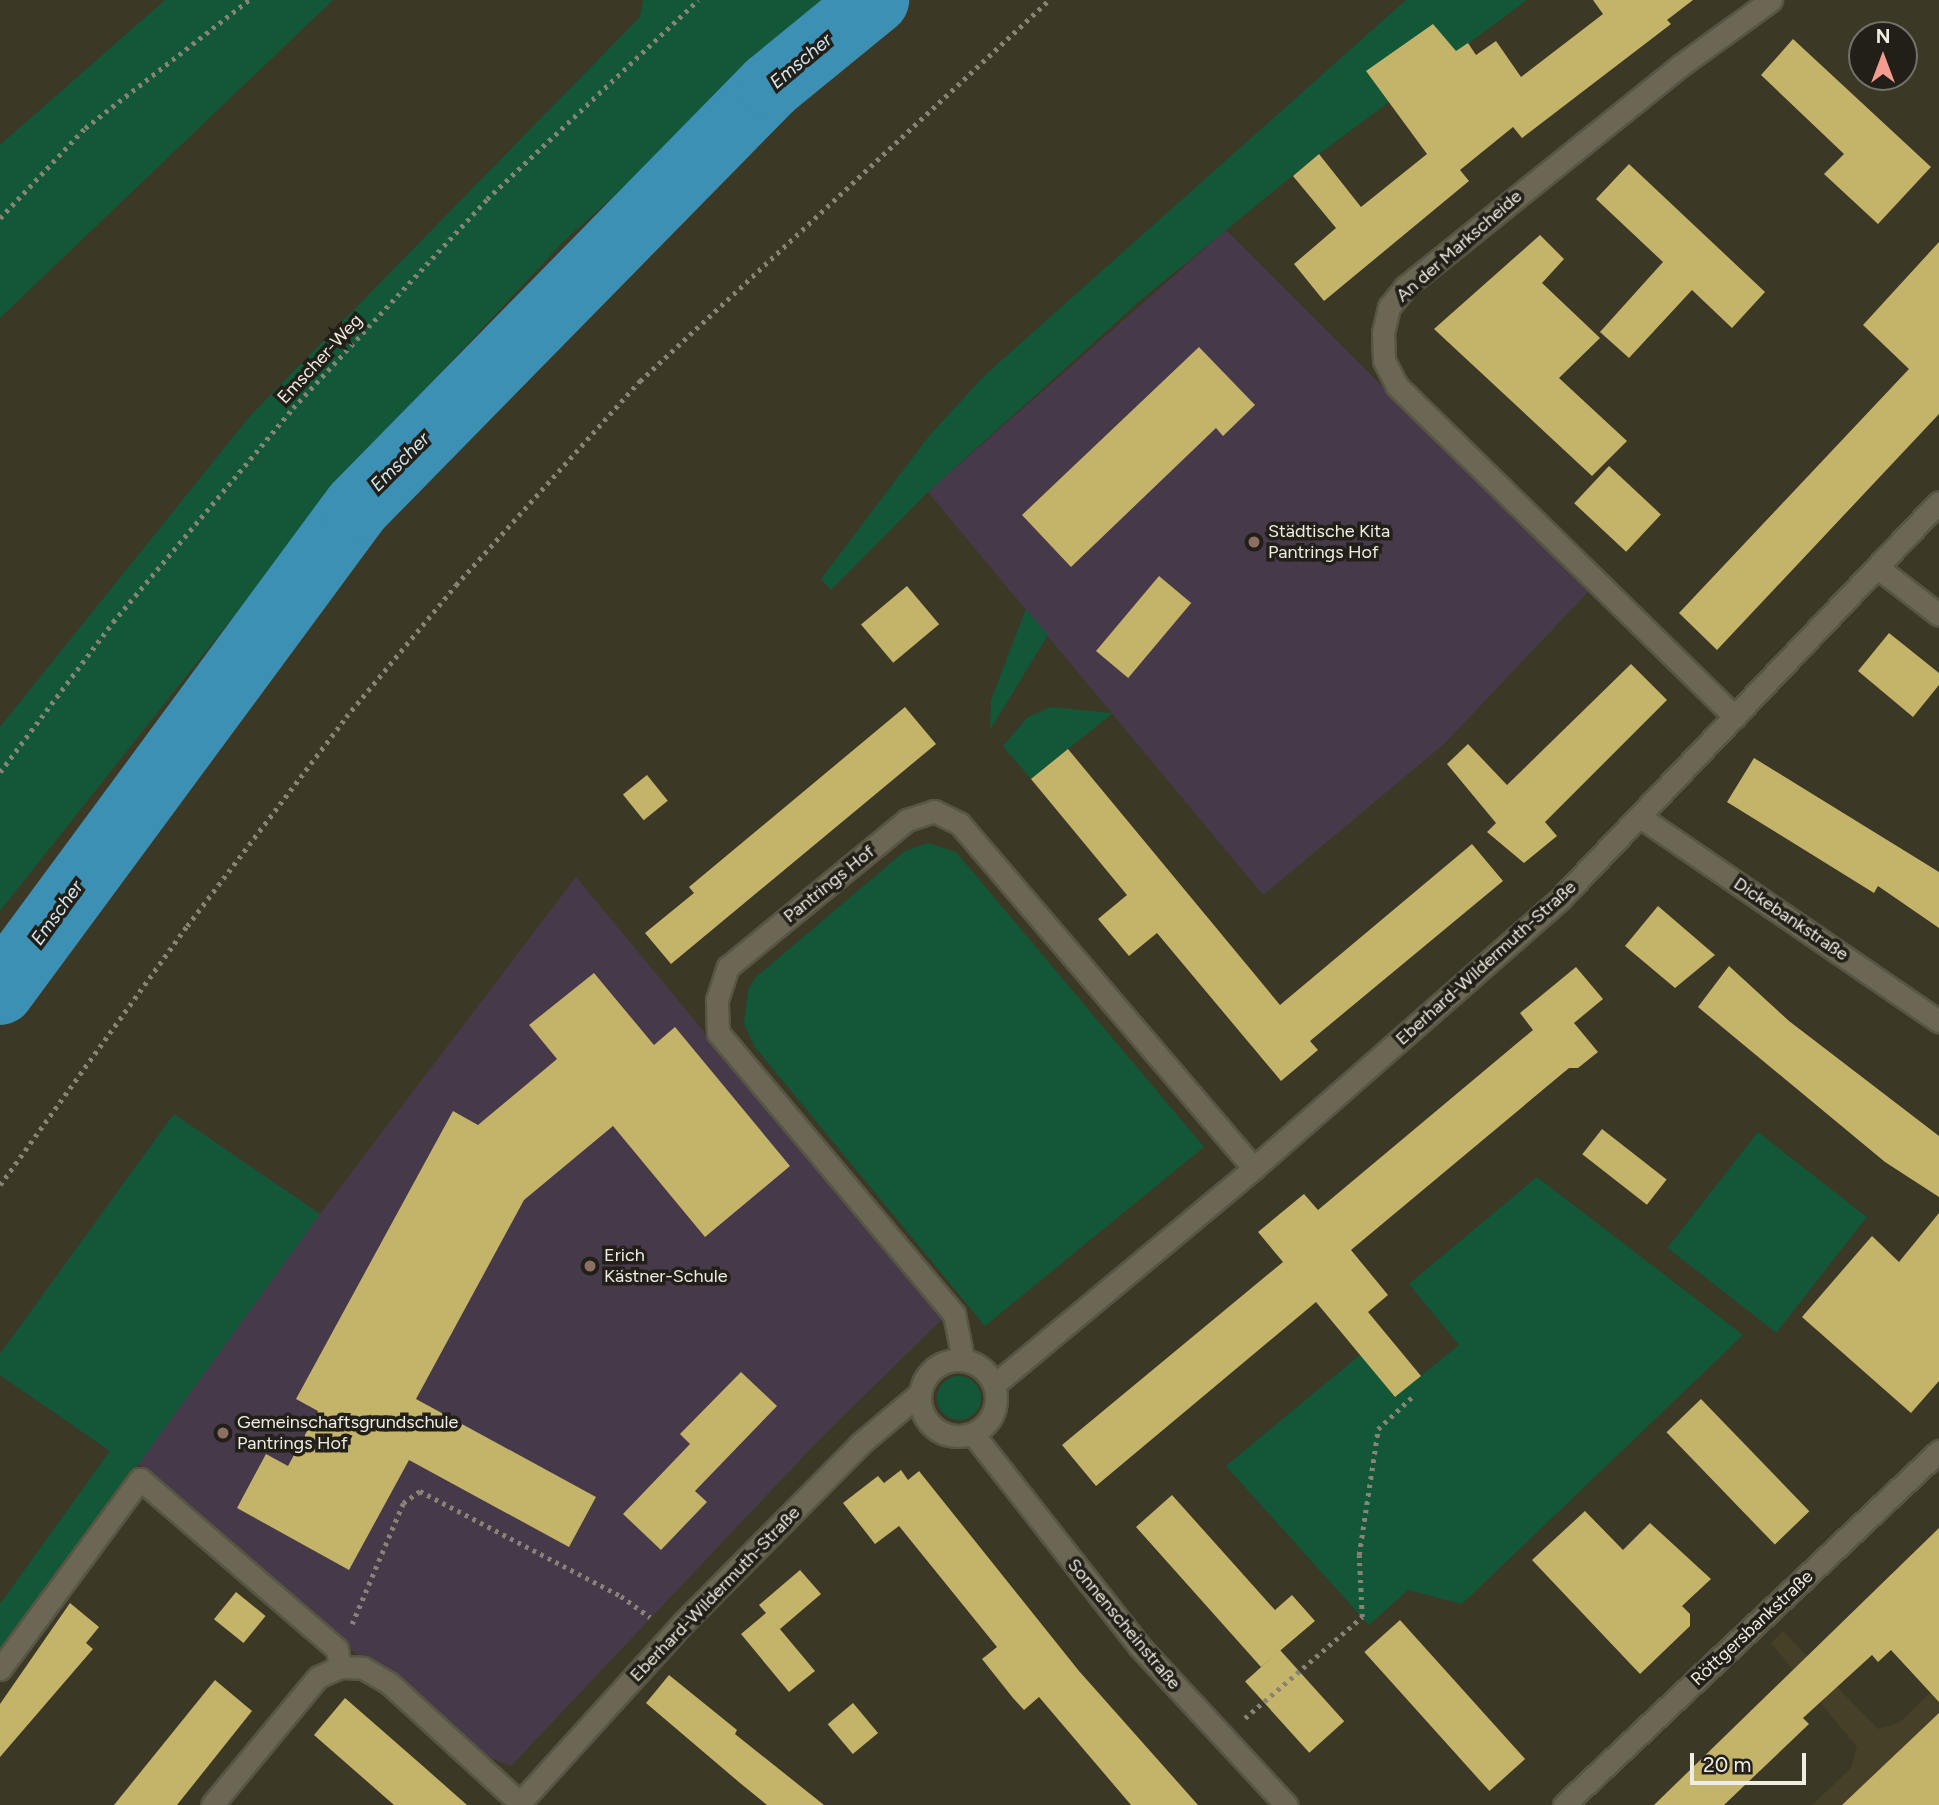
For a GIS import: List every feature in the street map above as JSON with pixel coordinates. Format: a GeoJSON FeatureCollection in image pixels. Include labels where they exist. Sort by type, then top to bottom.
{"type":"FeatureCollection","features":[{"type":"Feature","properties":{"kind":"street","name":"An der Markscheide"},"geometry":{"type":"LineString","coordinates":[[1735,718],[1397,386],[1384,360],[1383,333],[1389,307],[1405,287],[1681,65],[1771,0]]}},
{"type":"Feature","properties":{"kind":"street","name":"Eberhard-Wildermuth-Straße"},"geometry":{"type":"LineString","coordinates":[[995,1384],[1254,1168],[1561,898],[1642,818],[1939,502]]}},
{"type":"Feature","properties":{"kind":"street"},"geometry":{"type":"LineString","coordinates":[[1877,567],[1939,615]]}},
{"type":"Feature","properties":{"kind":"street","name":"Pantrings Hof"},"geometry":{"type":"LineString","coordinates":[[963,1359],[954,1314],[718,1033],[717,1000],[728,967],[906,820],[934,811],[959,823],[1254,1168]]}},
{"type":"Feature","properties":{"kind":"street","name":"Dickebankstraße"},"geometry":{"type":"LineString","coordinates":[[1642,818],[1939,1021]]}},
{"type":"Feature","properties":{"kind":"street"},"geometry":{"type":"LineString","coordinates":[[963,1359],[982,1367],[995,1384],[994,1414],[973,1434],[953,1437],[934,1429],[922,1414],[919,1394],[926,1375],[942,1362],[963,1359]]}},
{"type":"Feature","properties":{"kind":"street","name":"Eberhard-Wildermuth-Straße"},"geometry":{"type":"LineString","coordinates":[[340,1667],[363,1668],[389,1683],[519,1804],[685,1621],[860,1444],[919,1394]]}},
{"type":"Feature","properties":{"kind":"street","name":"Sonnenscheinstraße"},"geometry":{"type":"LineString","coordinates":[[973,1434],[1139,1646],[1286,1805]]}},
{"type":"Feature","properties":{"kind":"street","name":"Röttgersbankstraße"},"geometry":{"type":"LineString","coordinates":[[1564,1805],[1939,1451]]}},
{"type":"Feature","properties":{"kind":"street"},"geometry":{"type":"LineString","coordinates":[[0,1669],[140,1479],[338,1649],[340,1667],[318,1677],[212,1805]]}},
{"type":"Feature","properties":{"kind":"path"},"geometry":{"type":"LineString","coordinates":[[0,218],[85,128],[248,0]]}},
{"type":"Feature","properties":{"kind":"path"},"geometry":{"type":"LineString","coordinates":[[0,1185],[220,882],[456,584],[640,381],[1049,0]]}},
{"type":"Feature","properties":{"kind":"path","name":"Emscher-Weg"},"geometry":{"type":"LineString","coordinates":[[0,772],[113,622],[293,408],[487,198],[694,1]]}},
{"type":"Feature","properties":{"kind":"path"},"geometry":{"type":"LineString","coordinates":[[1223,1737],[1362,1617],[1359,1555],[1378,1429],[1412,1397]]}},
{"type":"Feature","properties":{"kind":"path"},"geometry":{"type":"LineString","coordinates":[[359,1611],[403,1503],[420,1491],[621,1596]]}},
{"type":"Feature","properties":{"kind":"shaded area","name":"Städtische Kita Pantrings Hof"},"geometry":{"type":"Polygon","coordinates":[[[1226,230],[1588,592],[1444,744],[1263,895],[928,492],[1226,230]]]}},
{"type":"Feature","properties":{"kind":"shaded area","name":"Erich Kästner-Schule"},"geometry":{"type":"Polygon","coordinates":[[[576,877],[942,1319],[819,1440],[511,1766],[490,1758],[393,1670],[358,1655],[138,1464],[135,1468],[0,1375],[0,1354],[174,1114],[320,1214],[576,877]]]}},
{"type":"Feature","properties":{"kind":"shaded area"},"geometry":{"type":"Polygon","coordinates":[[[1783,1631],[1878,1729],[1899,1723],[1939,1684],[1939,1805],[1812,1805],[1851,1768],[1857,1747],[1771,1643],[1783,1631]]]}},
{"type":"Feature","properties":{"kind":"green space"},"geometry":{"type":"Polygon","coordinates":[[[165,0],[333,0],[0,318],[0,145],[165,0]]]}},
{"type":"Feature","properties":{"kind":"green space"},"geometry":{"type":"Polygon","coordinates":[[[643,0],[835,0],[566,239],[353,466],[0,911],[0,727],[250,416],[640,17],[643,0]]]}},
{"type":"Feature","properties":{"kind":"green space"},"geometry":{"type":"Polygon","coordinates":[[[1406,0],[1527,0],[1319,154],[1142,299],[928,492],[831,590],[821,579],[929,436],[984,376],[1406,0]]]}},
{"type":"Feature","properties":{"kind":"green space"},"geometry":{"type":"Polygon","coordinates":[[[1026,609],[1048,635],[990,730],[991,700],[1026,609]]]}},
{"type":"Feature","properties":{"kind":"green space"},"geometry":{"type":"Polygon","coordinates":[[[1051,707],[1113,713],[1031,779],[1003,746],[1028,717],[1051,707]]]}},
{"type":"Feature","properties":{"kind":"green space"},"geometry":{"type":"Polygon","coordinates":[[[928,843],[956,852],[1204,1147],[985,1326],[755,1047],[744,1024],[748,990],[756,977],[905,851],[928,843]]]}},
{"type":"Feature","properties":{"kind":"green space"},"geometry":{"type":"Polygon","coordinates":[[[174,1114],[320,1214],[0,1655],[0,1604],[110,1451],[0,1375],[0,1354],[174,1114]]]}},
{"type":"Feature","properties":{"kind":"green space"},"geometry":{"type":"Polygon","coordinates":[[[1758,1132],[1867,1217],[1776,1333],[1667,1248],[1758,1132]]]}},
{"type":"Feature","properties":{"kind":"green space"},"geometry":{"type":"Polygon","coordinates":[[[1537,1177],[1743,1335],[1462,1604],[1408,1590],[1369,1625],[1226,1466],[1360,1355],[1395,1397],[1459,1345],[1409,1284],[1537,1177]]]}},
{"type":"Feature","properties":{"kind":"green space"},"geometry":{"type":"Polygon","coordinates":[[[959,1376],[968,1377],[975,1382],[980,1389],[980,1407],[975,1414],[968,1419],[959,1420],[950,1419],[943,1414],[938,1407],[937,1398],[938,1389],[943,1382],[950,1377],[959,1376]]]}},
{"type":"Feature","properties":{"kind":"building"},"geometry":{"type":"Polygon","coordinates":[[[1593,0],[1693,0],[1667,20],[1671,24],[1522,138],[1513,127],[1460,170],[1469,181],[1324,301],[1294,264],[1336,228],[1293,176],[1319,154],[1361,207],[1427,154],[1366,71],[1433,24],[1456,51],[1468,43],[1476,55],[1496,41],[1521,77],[1603,14],[1593,0]]]}},
{"type":"Feature","properties":{"kind":"building"},"geometry":{"type":"Polygon","coordinates":[[[1793,39],[1931,167],[1878,224],[1824,174],[1844,154],[1761,75],[1793,39]]]}},
{"type":"Feature","properties":{"kind":"building"},"geometry":{"type":"Polygon","coordinates":[[[1629,164],[1765,292],[1732,328],[1692,290],[1629,358],[1600,332],[1663,262],[1596,199],[1629,164]]]}},
{"type":"Feature","properties":{"kind":"building"},"geometry":{"type":"Polygon","coordinates":[[[1540,235],[1564,259],[1542,283],[1600,338],[1559,378],[1627,441],[1592,476],[1434,329],[1540,235]]]}},
{"type":"Feature","properties":{"kind":"building"},"geometry":{"type":"Polygon","coordinates":[[[1939,242],[1939,414],[1717,650],[1679,613],[1909,369],[1863,325],[1939,242]]]}},
{"type":"Feature","properties":{"kind":"building"},"geometry":{"type":"Polygon","coordinates":[[[1199,347],[1255,405],[1223,436],[1216,428],[1071,567],[1022,515],[1199,347]]]}},
{"type":"Feature","properties":{"kind":"building"},"geometry":{"type":"Polygon","coordinates":[[[1609,466],[1661,514],[1626,552],[1574,503],[1609,466]]]}},
{"type":"Feature","properties":{"kind":"building"},"geometry":{"type":"Polygon","coordinates":[[[1159,576],[1191,603],[1128,678],[1096,651],[1159,576]]]}},
{"type":"Feature","properties":{"kind":"building"},"geometry":{"type":"Polygon","coordinates":[[[907,586],[939,624],[893,663],[861,625],[907,586]]]}},
{"type":"Feature","properties":{"kind":"building"},"geometry":{"type":"Polygon","coordinates":[[[1889,633],[1939,673],[1939,685],[1913,717],[1858,671],[1889,633]]]}},
{"type":"Feature","properties":{"kind":"building"},"geometry":{"type":"Polygon","coordinates":[[[1631,664],[1667,700],[1545,822],[1557,836],[1524,863],[1487,832],[1496,823],[1447,764],[1468,744],[1507,785],[1631,664]]]}},
{"type":"Feature","properties":{"kind":"building"},"geometry":{"type":"Polygon","coordinates":[[[905,707],[936,744],[671,964],[645,933],[694,893],[689,887],[905,707]]]}},
{"type":"Feature","properties":{"kind":"building"},"geometry":{"type":"Polygon","coordinates":[[[1068,749],[1280,1005],[1472,844],[1503,881],[1310,1041],[1318,1050],[1281,1081],[1157,933],[1129,956],[1098,919],[1127,895],[1031,779],[1068,749]]]}},
{"type":"Feature","properties":{"kind":"building"},"geometry":{"type":"Polygon","coordinates":[[[1754,758],[1939,872],[1939,928],[1878,886],[1874,893],[1727,802],[1754,758]]]}},
{"type":"Feature","properties":{"kind":"building"},"geometry":{"type":"Polygon","coordinates":[[[647,775],[668,801],[644,820],[623,795],[647,775]]]}},
{"type":"Feature","properties":{"kind":"building"},"geometry":{"type":"Polygon","coordinates":[[[1658,906],[1715,955],[1675,988],[1625,946],[1658,906]]]}},
{"type":"Feature","properties":{"kind":"building"},"geometry":{"type":"Polygon","coordinates":[[[1729,966],[1789,1021],[1939,1136],[1939,1197],[1885,1162],[1698,1007],[1729,966]]]}},
{"type":"Feature","properties":{"kind":"building"},"geometry":{"type":"Polygon","coordinates":[[[1576,967],[1603,999],[1574,1023],[1598,1052],[1578,1068],[1569,1068],[1351,1250],[1388,1295],[1368,1312],[1421,1376],[1395,1397],[1316,1302],[1096,1486],[1062,1445],[1283,1262],[1258,1232],[1304,1194],[1318,1210],[1533,1030],[1520,1013],[1576,967]]]}},
{"type":"Feature","properties":{"kind":"building"},"geometry":{"type":"Polygon","coordinates":[[[594,973],[654,1045],[675,1027],[790,1166],[705,1237],[613,1126],[524,1200],[416,1399],[596,1497],[569,1547],[409,1460],[349,1570],[237,1508],[266,1454],[288,1466],[318,1411],[296,1399],[453,1111],[478,1125],[557,1059],[529,1025],[594,973]]]}},
{"type":"Feature","properties":{"kind":"building"},"geometry":{"type":"Polygon","coordinates":[[[1602,1129],[1667,1179],[1647,1205],[1582,1154],[1602,1129]]]}},
{"type":"Feature","properties":{"kind":"building"},"geometry":{"type":"Polygon","coordinates":[[[1939,1213],[1939,1381],[1911,1413],[1802,1317],[1872,1236],[1899,1262],[1939,1213]]]}},
{"type":"Feature","properties":{"kind":"building"},"geometry":{"type":"Polygon","coordinates":[[[741,1372],[777,1406],[695,1491],[707,1502],[661,1550],[623,1514],[690,1444],[680,1434],[741,1372]]]}},
{"type":"Feature","properties":{"kind":"building"},"geometry":{"type":"Polygon","coordinates":[[[1701,1399],[1809,1511],[1775,1545],[1666,1432],[1701,1399]]]}},
{"type":"Feature","properties":{"kind":"building"},"geometry":{"type":"Polygon","coordinates":[[[901,1470],[908,1480],[919,1471],[1079,1671],[1198,1805],[1131,1805],[1039,1697],[1024,1710],[1013,1698],[982,1659],[997,1647],[899,1526],[875,1544],[843,1503],[878,1476],[884,1483],[901,1470]]]}},
{"type":"Feature","properties":{"kind":"building"},"geometry":{"type":"Polygon","coordinates":[[[1172,1495],[1275,1610],[1292,1595],[1315,1621],[1261,1667],[1136,1527],[1172,1495]]]}},
{"type":"Feature","properties":{"kind":"building"},"geometry":{"type":"Polygon","coordinates":[[[1585,1511],[1623,1550],[1650,1523],[1711,1579],[1682,1606],[1690,1614],[1690,1626],[1640,1674],[1532,1560],[1585,1511]]]}},
{"type":"Feature","properties":{"kind":"building"},"geometry":{"type":"Polygon","coordinates":[[[1939,1528],[1939,1702],[1891,1650],[1878,1662],[1872,1655],[1803,1718],[1809,1724],[1724,1805],[1654,1805],[1939,1528]]]}},
{"type":"Feature","properties":{"kind":"building"},"geometry":{"type":"Polygon","coordinates":[[[800,1570],[821,1594],[780,1629],[774,1622],[815,1671],[789,1692],[741,1634],[766,1613],[759,1605],[800,1570]]]}},
{"type":"Feature","properties":{"kind":"building"},"geometry":{"type":"Polygon","coordinates":[[[236,1592],[266,1616],[244,1643],[214,1619],[236,1592]]]}},
{"type":"Feature","properties":{"kind":"building"},"geometry":{"type":"Polygon","coordinates":[[[70,1603],[99,1627],[86,1643],[93,1649],[0,1757],[0,1704],[70,1603]]]}},
{"type":"Feature","properties":{"kind":"building"},"geometry":{"type":"Polygon","coordinates":[[[1400,1620],[1525,1759],[1489,1791],[1364,1652],[1400,1620]]]}},
{"type":"Feature","properties":{"kind":"building"},"geometry":{"type":"Polygon","coordinates":[[[1280,1650],[1344,1721],[1309,1753],[1245,1681],[1280,1650]]]}},
{"type":"Feature","properties":{"kind":"building"},"geometry":{"type":"Polygon","coordinates":[[[669,1675],[737,1730],[735,1734],[824,1805],[767,1805],[740,1783],[646,1703],[669,1675]]]}},
{"type":"Feature","properties":{"kind":"building"},"geometry":{"type":"Polygon","coordinates":[[[215,1680],[252,1711],[177,1805],[114,1805],[215,1680]]]}},
{"type":"Feature","properties":{"kind":"building"},"geometry":{"type":"Polygon","coordinates":[[[345,1698],[467,1805],[394,1805],[314,1735],[345,1698]]]}},
{"type":"Feature","properties":{"kind":"building"},"geometry":{"type":"Polygon","coordinates":[[[853,1703],[878,1733],[853,1754],[828,1724],[853,1703]]]}},
{"type":"Feature","properties":{"kind":"building"},"geometry":{"type":"Polygon","coordinates":[[[1939,1713],[1939,1805],[1842,1805],[1939,1713]]]}},
{"type":"Feature","properties":{"kind":"waterway","name":"Emscher"},"geometry":{"type":"LineString","coordinates":[[0,991],[357,507],[770,86],[875,0]]}},
{"type":"Feature","properties":{"kind":"place","name":"Städtische Kita Pantrings Hof"},"geometry":{"type":"Point","coordinates":[1254,542]}},
{"type":"Feature","properties":{"kind":"place","name":"Erich Kästner-Schule"},"geometry":{"type":"Point","coordinates":[590,1266]}},
{"type":"Feature","properties":{"kind":"place","name":"Gemeinschaftsgrundschule Pantrings Hof"},"geometry":{"type":"Point","coordinates":[223,1433]}}]}
